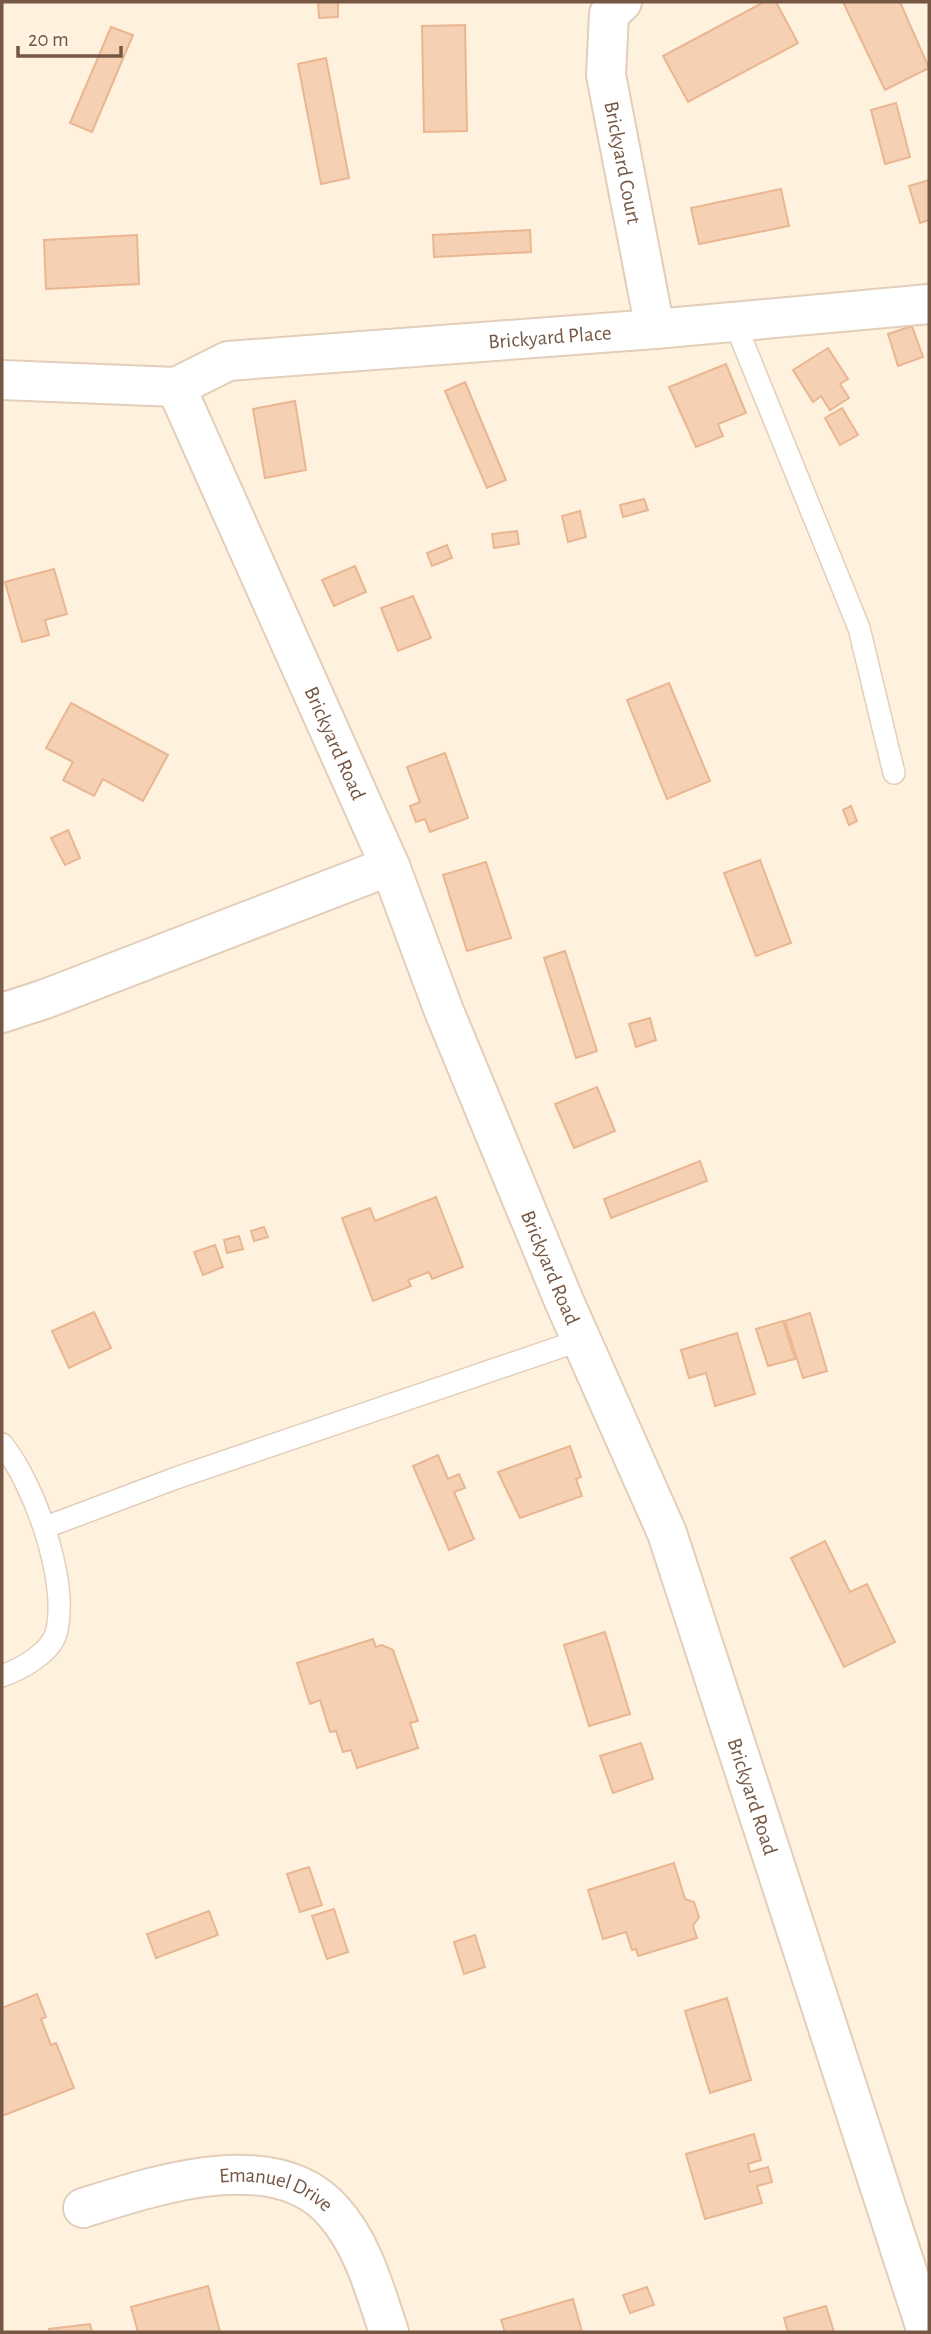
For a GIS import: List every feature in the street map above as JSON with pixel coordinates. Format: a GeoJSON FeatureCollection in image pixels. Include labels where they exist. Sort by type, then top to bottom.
{"type":"FeatureCollection","features":[{"type":"Feature","properties":{"kind":"street","name":"Brickyard Court"},"geometry":{"type":"LineString","coordinates":[[622,2],[609,14],[606,75],[655,329]]}},
{"type":"Feature","properties":{"kind":"street","name":"Brickyard Place"},"geometry":{"type":"LineString","coordinates":[[176,387],[228,361],[655,329],[929,304]]}},
{"type":"Feature","properties":{"kind":"street"},"geometry":{"type":"LineString","coordinates":[[2,380],[176,387]]}},
{"type":"Feature","properties":{"kind":"street","name":"Brickyard Road"},"geometry":{"type":"LineString","coordinates":[[176,387],[390,866],[444,1011],[582,1340],[667,1533],[927,2332]]}},
{"type":"Feature","properties":{"kind":"street"},"geometry":{"type":"LineString","coordinates":[[2,1013],[45,999],[390,866]]}},
{"type":"Feature","properties":{"kind":"street","name":"Emanuel Drive"},"geometry":{"type":"LineString","coordinates":[[83,2208],[154,2185],[206,2176],[275,2179],[300,2186],[319,2196],[347,2229],[373,2284],[389,2332]]}},
{"type":"Feature","properties":{"kind":"lane"},"geometry":{"type":"LineString","coordinates":[[734,321],[859,628],[894,773]]}},
{"type":"Feature","properties":{"kind":"lane"},"geometry":{"type":"LineString","coordinates":[[46,1527],[176,1478],[582,1340]]}},
{"type":"Feature","properties":{"kind":"lane"},"geometry":{"type":"LineString","coordinates":[[2,1444],[26,1482],[46,1527],[58,1598],[57,1631],[39,1655],[2,1676]]}},
{"type":"Feature","properties":{"kind":"building"},"geometry":{"type":"Polygon","coordinates":[[[318,2],[338,2],[338,17],[319,18],[318,2]]]}},
{"type":"Feature","properties":{"kind":"building"},"geometry":{"type":"Polygon","coordinates":[[[764,2],[776,2],[798,43],[688,102],[663,56],[764,2]]]}},
{"type":"Feature","properties":{"kind":"building"},"geometry":{"type":"Polygon","coordinates":[[[843,2],[900,2],[929,68],[885,90],[843,2]]]}},
{"type":"Feature","properties":{"kind":"building"},"geometry":{"type":"Polygon","coordinates":[[[465,25],[467,131],[424,132],[422,26],[465,25]]]}},
{"type":"Feature","properties":{"kind":"building"},"geometry":{"type":"Polygon","coordinates":[[[111,27],[133,35],[92,132],[70,123],[111,27]]]}},
{"type":"Feature","properties":{"kind":"building"},"geometry":{"type":"Polygon","coordinates":[[[326,58],[349,178],[321,184],[298,64],[326,58]]]}},
{"type":"Feature","properties":{"kind":"building"},"geometry":{"type":"Polygon","coordinates":[[[896,103],[910,157],[885,164],[871,110],[896,103]]]}},
{"type":"Feature","properties":{"kind":"building"},"geometry":{"type":"Polygon","coordinates":[[[929,180],[929,220],[920,223],[909,186],[929,180]]]}},
{"type":"Feature","properties":{"kind":"building"},"geometry":{"type":"Polygon","coordinates":[[[781,189],[789,226],[699,244],[691,208],[781,189]]]}},
{"type":"Feature","properties":{"kind":"building"},"geometry":{"type":"Polygon","coordinates":[[[530,230],[531,252],[434,257],[433,235],[530,230]]]}},
{"type":"Feature","properties":{"kind":"building"},"geometry":{"type":"Polygon","coordinates":[[[137,235],[139,284],[46,289],[44,240],[137,235]]]}},
{"type":"Feature","properties":{"kind":"building"},"geometry":{"type":"Polygon","coordinates":[[[912,326],[923,357],[898,366],[888,334],[912,326]]]}},
{"type":"Feature","properties":{"kind":"building"},"geometry":{"type":"Polygon","coordinates":[[[828,348],[848,379],[840,384],[849,398],[830,410],[821,396],[813,402],[793,370],[828,348]]]}},
{"type":"Feature","properties":{"kind":"building"},"geometry":{"type":"Polygon","coordinates":[[[726,364],[746,413],[718,424],[723,436],[696,447],[669,387],[726,364]]]}},
{"type":"Feature","properties":{"kind":"building"},"geometry":{"type":"Polygon","coordinates":[[[465,382],[506,480],[487,488],[445,391],[465,382]]]}},
{"type":"Feature","properties":{"kind":"building"},"geometry":{"type":"Polygon","coordinates":[[[295,401],[306,470],[265,478],[253,409],[295,401]]]}},
{"type":"Feature","properties":{"kind":"building"},"geometry":{"type":"Polygon","coordinates":[[[842,408],[858,435],[840,445],[825,418],[842,408]]]}},
{"type":"Feature","properties":{"kind":"building"},"geometry":{"type":"Polygon","coordinates":[[[644,499],[648,510],[623,517],[620,505],[644,499]]]}},
{"type":"Feature","properties":{"kind":"building"},"geometry":{"type":"Polygon","coordinates":[[[580,511],[586,537],[568,542],[562,516],[580,511]]]}},
{"type":"Feature","properties":{"kind":"building"},"geometry":{"type":"Polygon","coordinates":[[[517,531],[519,544],[494,548],[492,534],[517,531]]]}},
{"type":"Feature","properties":{"kind":"building"},"geometry":{"type":"Polygon","coordinates":[[[447,545],[452,558],[432,566],[427,553],[447,545]]]}},
{"type":"Feature","properties":{"kind":"building"},"geometry":{"type":"Polygon","coordinates":[[[355,566],[366,592],[334,606],[322,580],[355,566]]]}},
{"type":"Feature","properties":{"kind":"building"},"geometry":{"type":"Polygon","coordinates":[[[54,569],[67,614],[45,620],[49,635],[22,642],[5,582],[54,569]]]}},
{"type":"Feature","properties":{"kind":"building"},"geometry":{"type":"Polygon","coordinates":[[[413,596],[431,638],[398,651],[381,608],[413,596]]]}},
{"type":"Feature","properties":{"kind":"building"},"geometry":{"type":"Polygon","coordinates":[[[669,683],[710,781],[667,799],[627,700],[669,683]]]}},
{"type":"Feature","properties":{"kind":"building"},"geometry":{"type":"Polygon","coordinates":[[[71,703],[168,755],[143,801],[103,779],[94,796],[63,780],[73,762],[46,748],[71,703]]]}},
{"type":"Feature","properties":{"kind":"building"},"geometry":{"type":"Polygon","coordinates":[[[445,753],[468,818],[430,832],[425,819],[416,822],[410,806],[420,802],[407,767],[445,753]]]}},
{"type":"Feature","properties":{"kind":"building"},"geometry":{"type":"Polygon","coordinates":[[[851,806],[857,821],[849,825],[843,810],[851,806]]]}},
{"type":"Feature","properties":{"kind":"building"},"geometry":{"type":"Polygon","coordinates":[[[68,830],[80,858],[65,865],[51,838],[68,830]]]}},
{"type":"Feature","properties":{"kind":"building"},"geometry":{"type":"Polygon","coordinates":[[[760,860],[791,943],[756,956],[724,873],[760,860]]]}},
{"type":"Feature","properties":{"kind":"building"},"geometry":{"type":"Polygon","coordinates":[[[486,862],[511,938],[467,951],[443,875],[486,862]]]}},
{"type":"Feature","properties":{"kind":"building"},"geometry":{"type":"Polygon","coordinates":[[[565,951],[597,1051],[576,1058],[544,958],[565,951]]]}},
{"type":"Feature","properties":{"kind":"building"},"geometry":{"type":"Polygon","coordinates":[[[650,1018],[656,1040],[636,1047],[629,1024],[650,1018]]]}},
{"type":"Feature","properties":{"kind":"building"},"geometry":{"type":"Polygon","coordinates":[[[597,1087],[615,1131],[574,1148],[555,1104],[597,1087]]]}},
{"type":"Feature","properties":{"kind":"building"},"geometry":{"type":"Polygon","coordinates":[[[700,1161],[707,1181],[611,1218],[604,1199],[700,1161]]]}},
{"type":"Feature","properties":{"kind":"building"},"geometry":{"type":"Polygon","coordinates":[[[436,1197],[463,1267],[432,1279],[429,1272],[408,1280],[411,1286],[373,1301],[342,1218],[370,1208],[375,1221],[436,1197]]]}},
{"type":"Feature","properties":{"kind":"building"},"geometry":{"type":"Polygon","coordinates":[[[264,1227],[268,1237],[254,1241],[251,1231],[264,1227]]]}},
{"type":"Feature","properties":{"kind":"building"},"geometry":{"type":"Polygon","coordinates":[[[239,1236],[243,1249],[227,1253],[224,1240],[239,1236]]]}},
{"type":"Feature","properties":{"kind":"building"},"geometry":{"type":"Polygon","coordinates":[[[215,1245],[223,1267],[203,1275],[194,1252],[215,1245]]]}},
{"type":"Feature","properties":{"kind":"building"},"geometry":{"type":"Polygon","coordinates":[[[94,1312],[111,1348],[69,1368],[52,1331],[94,1312]]]}},
{"type":"Feature","properties":{"kind":"building"},"geometry":{"type":"Polygon","coordinates":[[[810,1313],[827,1371],[803,1378],[785,1321],[810,1313]]]}},
{"type":"Feature","properties":{"kind":"building"},"geometry":{"type":"Polygon","coordinates":[[[783,1321],[795,1359],[768,1366],[756,1329],[783,1321]]]}},
{"type":"Feature","properties":{"kind":"building"},"geometry":{"type":"Polygon","coordinates":[[[737,1333],[755,1394],[715,1406],[706,1373],[689,1378],[681,1350],[737,1333]]]}},
{"type":"Feature","properties":{"kind":"building"},"geometry":{"type":"Polygon","coordinates":[[[570,1446],[581,1477],[576,1479],[582,1496],[520,1518],[498,1472],[570,1446]]]}},
{"type":"Feature","properties":{"kind":"building"},"geometry":{"type":"Polygon","coordinates":[[[438,1455],[448,1479],[459,1474],[465,1488],[454,1492],[474,1539],[449,1550],[413,1466],[438,1455]]]}},
{"type":"Feature","properties":{"kind":"building"},"geometry":{"type":"Polygon","coordinates":[[[825,1541],[850,1592],[867,1584],[895,1642],[844,1667],[791,1558],[825,1541]]]}},
{"type":"Feature","properties":{"kind":"building"},"geometry":{"type":"Polygon","coordinates":[[[605,1632],[630,1714],[589,1726],[564,1645],[605,1632]]]}},
{"type":"Feature","properties":{"kind":"building"},"geometry":{"type":"Polygon","coordinates":[[[373,1639],[376,1647],[382,1645],[393,1650],[418,1721],[410,1723],[418,1748],[357,1768],[351,1750],[343,1752],[336,1731],[330,1732],[320,1700],[310,1704],[297,1663],[373,1639]]]}},
{"type":"Feature","properties":{"kind":"building"},"geometry":{"type":"Polygon","coordinates":[[[641,1743],[653,1779],[613,1793],[600,1756],[641,1743]]]}},
{"type":"Feature","properties":{"kind":"building"},"geometry":{"type":"Polygon","coordinates":[[[674,1863],[685,1899],[694,1902],[699,1917],[693,1926],[697,1938],[638,1956],[636,1949],[632,1950],[626,1932],[603,1939],[588,1890],[674,1863]]]}},
{"type":"Feature","properties":{"kind":"building"},"geometry":{"type":"Polygon","coordinates":[[[309,1867],[322,1905],[300,1912],[287,1874],[309,1867]]]}},
{"type":"Feature","properties":{"kind":"building"},"geometry":{"type":"Polygon","coordinates":[[[334,1909],[348,1952],[327,1959],[312,1916],[334,1909]]]}},
{"type":"Feature","properties":{"kind":"building"},"geometry":{"type":"Polygon","coordinates":[[[209,1911],[218,1935],[156,1958],[147,1934],[209,1911]]]}},
{"type":"Feature","properties":{"kind":"building"},"geometry":{"type":"Polygon","coordinates":[[[475,1935],[485,1967],[464,1974],[454,1942],[475,1935]]]}},
{"type":"Feature","properties":{"kind":"building"},"geometry":{"type":"Polygon","coordinates":[[[37,1994],[46,2017],[41,2019],[51,2045],[56,2043],[74,2088],[2,2116],[2,2008],[37,1994]]]}},
{"type":"Feature","properties":{"kind":"building"},"geometry":{"type":"Polygon","coordinates":[[[727,1998],[751,2080],[710,2093],[685,2011],[727,1998]]]}},
{"type":"Feature","properties":{"kind":"building"},"geometry":{"type":"Polygon","coordinates":[[[754,2134],[761,2160],[748,2164],[750,2172],[768,2167],[772,2182],[757,2186],[762,2203],[705,2219],[686,2154],[754,2134]]]}},
{"type":"Feature","properties":{"kind":"building"},"geometry":{"type":"Polygon","coordinates":[[[208,2286],[220,2332],[138,2332],[131,2307],[208,2286]]]}},
{"type":"Feature","properties":{"kind":"building"},"geometry":{"type":"Polygon","coordinates":[[[647,2287],[654,2305],[630,2313],[623,2295],[647,2287]]]}},
{"type":"Feature","properties":{"kind":"building"},"geometry":{"type":"Polygon","coordinates":[[[573,2299],[582,2332],[505,2332],[501,2320],[573,2299]]]}},
{"type":"Feature","properties":{"kind":"building"},"geometry":{"type":"Polygon","coordinates":[[[826,2306],[834,2332],[788,2332],[784,2318],[826,2306]]]}},
{"type":"Feature","properties":{"kind":"building"},"geometry":{"type":"Polygon","coordinates":[[[90,2324],[92,2332],[49,2332],[49,2329],[90,2324]]]}}]}
